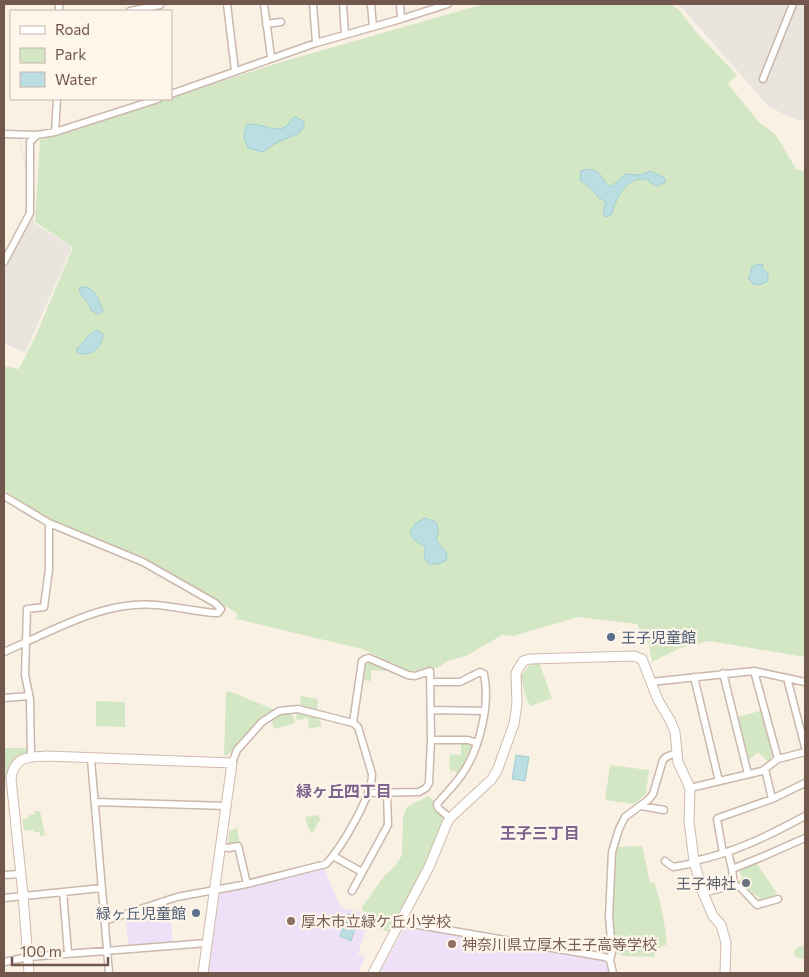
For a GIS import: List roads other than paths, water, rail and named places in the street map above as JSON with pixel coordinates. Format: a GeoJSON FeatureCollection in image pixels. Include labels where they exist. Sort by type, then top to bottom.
{"type":"FeatureCollection","features":[{"type":"Feature","properties":{"kind":"street"},"geometry":{"type":"LineString","coordinates":[[228,4],[234,71]]}},
{"type":"Feature","properties":{"kind":"street"},"geometry":{"type":"LineString","coordinates":[[264,4],[271,57]]}},
{"type":"Feature","properties":{"kind":"street"},"geometry":{"type":"LineString","coordinates":[[313,4],[316,43]]}},
{"type":"Feature","properties":{"kind":"street"},"geometry":{"type":"LineString","coordinates":[[343,4],[345,35]]}},
{"type":"Feature","properties":{"kind":"street"},"geometry":{"type":"LineString","coordinates":[[371,4],[373,27]]}},
{"type":"Feature","properties":{"kind":"street"},"geometry":{"type":"LineString","coordinates":[[400,4],[401,19]]}},
{"type":"Feature","properties":{"kind":"street"},"geometry":{"type":"LineString","coordinates":[[172,94],[271,57],[401,19],[429,7],[448,4]]}},
{"type":"Feature","properties":{"kind":"street"},"geometry":{"type":"LineString","coordinates":[[763,79],[793,4]]}},
{"type":"Feature","properties":{"kind":"street"},"geometry":{"type":"LineString","coordinates":[[134,10],[155,5]]}},
{"type":"Feature","properties":{"kind":"street"},"geometry":{"type":"LineString","coordinates":[[266,24],[281,22]]}},
{"type":"Feature","properties":{"kind":"street"},"geometry":{"type":"LineString","coordinates":[[55,132],[57,100]]}},
{"type":"Feature","properties":{"kind":"street"},"geometry":{"type":"LineString","coordinates":[[4,134],[37,135],[55,132],[155,100]]}},
{"type":"Feature","properties":{"kind":"street"},"geometry":{"type":"LineString","coordinates":[[4,262],[30,213],[30,142],[37,135]]}},
{"type":"Feature","properties":{"kind":"street"},"geometry":{"type":"LineString","coordinates":[[4,496],[49,523],[143,562],[194,590],[218,605],[221,609],[214,613],[156,605],[116,607],[81,617],[4,652]]}},
{"type":"Feature","properties":{"kind":"street"},"geometry":{"type":"LineString","coordinates":[[31,757],[29,696],[25,675],[28,609],[44,607],[49,569],[49,523]]}},
{"type":"Feature","properties":{"kind":"street"},"geometry":{"type":"LineString","coordinates":[[373,973],[429,867],[450,818],[491,780],[498,771],[514,724],[517,704],[516,673],[523,661],[530,659],[634,656],[642,659],[658,700],[675,732],[678,762],[690,788],[689,821],[694,862],[703,893],[713,916],[721,925],[726,943],[725,973]]}},
{"type":"Feature","properties":{"kind":"street"},"geometry":{"type":"LineString","coordinates":[[353,723],[362,661],[365,658],[408,675],[415,676],[430,671],[431,740],[429,783],[426,788],[418,792],[368,793]]}},
{"type":"Feature","properties":{"kind":"street"},"geometry":{"type":"LineString","coordinates":[[754,671],[778,759]]}},
{"type":"Feature","properties":{"kind":"street"},"geometry":{"type":"LineString","coordinates":[[651,682],[754,671],[805,682]]}},
{"type":"Feature","properties":{"kind":"street"},"geometry":{"type":"LineString","coordinates":[[431,682],[460,682],[480,672],[484,674],[486,681],[485,711],[477,743],[466,768],[437,804],[438,808],[450,818]]}},
{"type":"Feature","properties":{"kind":"street"},"geometry":{"type":"LineString","coordinates":[[724,673],[748,774]]}},
{"type":"Feature","properties":{"kind":"street"},"geometry":{"type":"LineString","coordinates":[[694,677],[719,781]]}},
{"type":"Feature","properties":{"kind":"street"},"geometry":{"type":"LineString","coordinates":[[787,678],[805,747]]}},
{"type":"Feature","properties":{"kind":"street"},"geometry":{"type":"LineString","coordinates":[[4,698],[29,696]]}},
{"type":"Feature","properties":{"kind":"street"},"geometry":{"type":"LineString","coordinates":[[104,921],[177,897],[214,889],[247,884],[326,864],[333,856],[368,793],[372,782],[372,774],[362,735],[358,727],[353,723],[298,709],[279,711],[262,722],[237,750],[232,763],[227,806],[220,847],[214,889],[203,973]]}},
{"type":"Feature","properties":{"kind":"street"},"geometry":{"type":"LineString","coordinates":[[431,710],[485,711]]}},
{"type":"Feature","properties":{"kind":"street"},"geometry":{"type":"LineString","coordinates":[[431,740],[468,740],[477,743]]}},
{"type":"Feature","properties":{"kind":"street"},"geometry":{"type":"LineString","coordinates":[[690,788],[765,769],[778,759],[805,752]]}},
{"type":"Feature","properties":{"kind":"street"},"geometry":{"type":"LineString","coordinates":[[613,973],[610,960],[612,952],[609,917],[612,852],[625,817],[641,806],[652,794],[663,760],[676,753]]}},
{"type":"Feature","properties":{"kind":"street"},"geometry":{"type":"LineString","coordinates":[[29,973],[21,874],[7,788],[15,765],[24,758],[31,757],[232,763]]}},
{"type":"Feature","properties":{"kind":"street"},"geometry":{"type":"LineString","coordinates":[[91,759],[109,973]]}},
{"type":"Feature","properties":{"kind":"street"},"geometry":{"type":"LineString","coordinates":[[765,769],[772,799]]}},
{"type":"Feature","properties":{"kind":"street"},"geometry":{"type":"LineString","coordinates":[[734,885],[732,868],[717,819],[772,799],[805,784]]}},
{"type":"Feature","properties":{"kind":"street"},"geometry":{"type":"LineString","coordinates":[[352,891],[388,825],[387,793]]}},
{"type":"Feature","properties":{"kind":"street"},"geometry":{"type":"LineString","coordinates":[[95,802],[227,806]]}},
{"type":"Feature","properties":{"kind":"street"},"geometry":{"type":"LineString","coordinates":[[641,806],[660,811]]}},
{"type":"Feature","properties":{"kind":"street"},"geometry":{"type":"LineString","coordinates":[[666,861],[673,867],[726,852],[769,835],[805,816]]}},
{"type":"Feature","properties":{"kind":"street"},"geometry":{"type":"LineString","coordinates":[[732,868],[805,838]]}},
{"type":"Feature","properties":{"kind":"street"},"geometry":{"type":"LineString","coordinates":[[220,847],[238,846],[247,884]]}},
{"type":"Feature","properties":{"kind":"street"},"geometry":{"type":"LineString","coordinates":[[333,856],[362,872]]}},
{"type":"Feature","properties":{"kind":"street"},"geometry":{"type":"LineString","coordinates":[[4,875],[21,874]]}},
{"type":"Feature","properties":{"kind":"street"},"geometry":{"type":"LineString","coordinates":[[703,893],[734,885],[741,888],[757,905],[778,899]]}},
{"type":"Feature","properties":{"kind":"street"},"geometry":{"type":"LineString","coordinates":[[4,898],[102,888]]}},
{"type":"Feature","properties":{"kind":"street"},"geometry":{"type":"LineString","coordinates":[[63,892],[68,953]]}},
{"type":"Feature","properties":{"kind":"street"},"geometry":{"type":"LineString","coordinates":[[401,922],[605,957],[610,960]]}},
{"type":"Feature","properties":{"kind":"street"},"geometry":{"type":"LineString","coordinates":[[4,962],[28,957],[68,953],[207,943]]}},
{"type":"Feature","properties":{"kind":"water"},"geometry":{"type":"Polygon","coordinates":[[[296,117],[304,122],[304,127],[299,133],[274,144],[263,152],[248,148],[244,137],[246,125],[252,124],[281,129],[296,117]]]}},
{"type":"Feature","properties":{"kind":"water"},"geometry":{"type":"Polygon","coordinates":[[[594,170],[611,187],[626,174],[640,175],[651,171],[664,178],[666,182],[657,186],[645,179],[631,182],[618,197],[612,214],[606,217],[603,212],[606,202],[580,180],[581,171],[594,170]]]}},
{"type":"Feature","properties":{"kind":"water"},"geometry":{"type":"Polygon","coordinates":[[[763,264],[762,268],[768,273],[768,281],[759,285],[753,284],[748,278],[751,268],[755,265],[763,264]]]}},
{"type":"Feature","properties":{"kind":"water"},"geometry":{"type":"Polygon","coordinates":[[[86,287],[93,291],[103,309],[102,312],[97,314],[91,310],[80,292],[79,289],[86,287]]]}},
{"type":"Feature","properties":{"kind":"water"},"geometry":{"type":"Polygon","coordinates":[[[98,330],[103,334],[98,347],[86,354],[77,352],[76,349],[94,331],[98,330]]]}},
{"type":"Feature","properties":{"kind":"water"},"geometry":{"type":"Polygon","coordinates":[[[425,518],[436,522],[438,533],[436,540],[447,554],[446,561],[429,564],[424,558],[424,546],[414,540],[410,532],[415,524],[425,518]]]}},
{"type":"Feature","properties":{"kind":"water"},"geometry":{"type":"Polygon","coordinates":[[[516,755],[529,757],[525,781],[512,779],[516,755]]]}},
{"type":"Feature","properties":{"kind":"water"},"geometry":{"type":"Polygon","coordinates":[[[348,914],[359,918],[351,941],[340,936],[348,914]]]}},
{"type":"Feature","properties":{"kind":"place","name":"王子児童館"},"geometry":{"type":"Point","coordinates":[611,637]}},
{"type":"Feature","properties":{"kind":"place","name":"王子神社"},"geometry":{"type":"Point","coordinates":[746,883]}},
{"type":"Feature","properties":{"kind":"place","name":"緑ヶ丘児童館"},"geometry":{"type":"Point","coordinates":[196,913]}},
{"type":"Feature","properties":{"kind":"place","name":"厚木市立緑ケ丘小学校"},"geometry":{"type":"Point","coordinates":[291,921]}},
{"type":"Feature","properties":{"kind":"place","name":"神奈川県立厚木王子高等学校"},"geometry":{"type":"Point","coordinates":[452,944]}},
{"type":"Feature","properties":{"kind":"district","name":"緑ヶ丘四丁目"},"geometry":{"type":"Point","coordinates":[344,790]}},
{"type":"Feature","properties":{"kind":"district","name":"王子三丁目"},"geometry":{"type":"Point","coordinates":[540,832]}}]}
